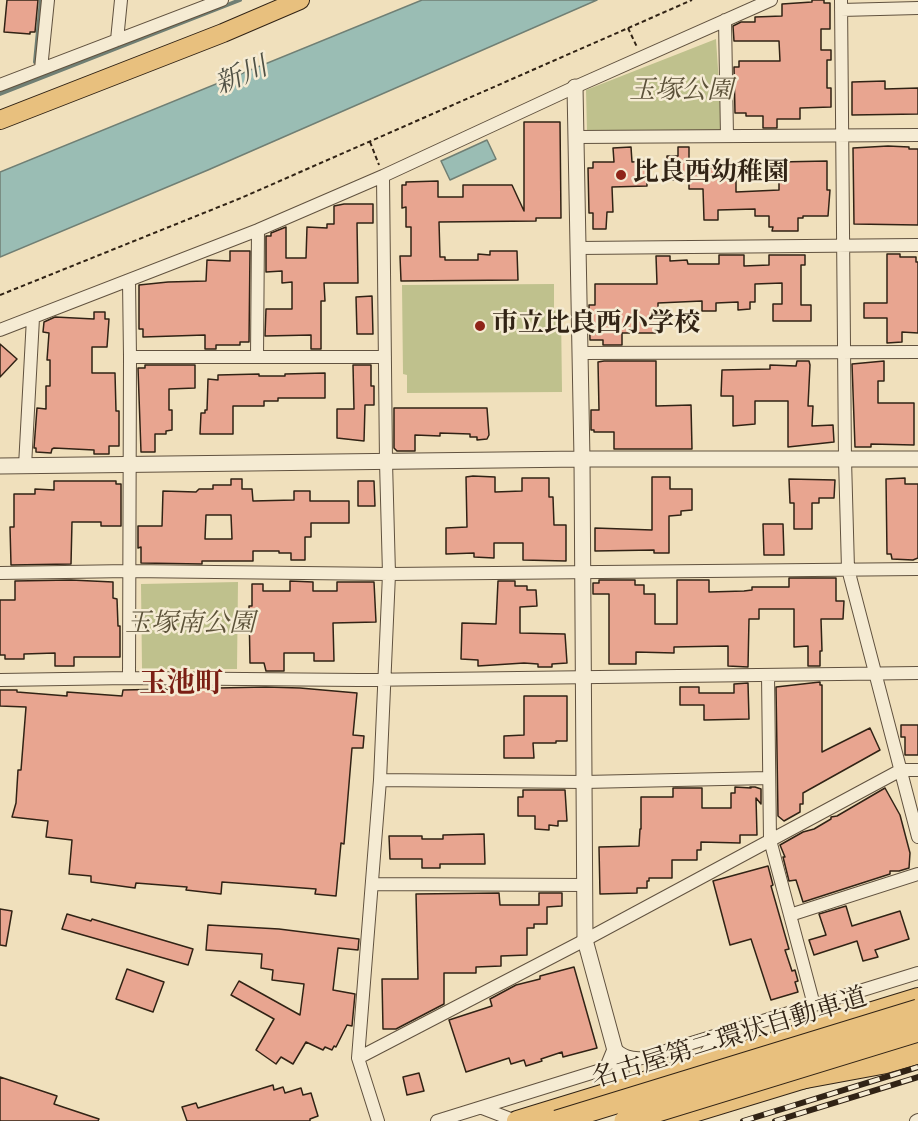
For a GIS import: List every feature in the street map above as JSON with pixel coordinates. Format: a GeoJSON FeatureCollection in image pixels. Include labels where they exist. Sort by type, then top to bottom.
{"type":"FeatureCollection","features":[{"type":"Feature","properties":{"kind":"highway"},"geometry":{"type":"LineString","coordinates":[[517,1121],[918,998]]}},
{"type":"Feature","properties":{"kind":"highway","name":"名古屋第二環状自動車道"},"geometry":{"type":"LineString","coordinates":[[557,1121],[918,1011]]}},
{"type":"Feature","properties":{"kind":"highway","name":"名古屋第二環状自動車道"},"geometry":{"type":"LineString","coordinates":[[625,1121],[918,1031]]}},
{"type":"Feature","properties":{"kind":"highway"},"geometry":{"type":"LineString","coordinates":[[664,1121],[918,1043]]}},
{"type":"Feature","properties":{"kind":"highway"},"geometry":{"type":"LineString","coordinates":[[803,1078],[884,1063],[918,1053]]}},
{"type":"Feature","properties":{"kind":"main road"},"geometry":{"type":"LineString","coordinates":[[0,120],[223,33],[300,0]]}},
{"type":"Feature","properties":{"kind":"street"},"geometry":{"type":"LineString","coordinates":[[41,69],[48,0]]}},
{"type":"Feature","properties":{"kind":"street"},"geometry":{"type":"LineString","coordinates":[[117,40],[121,0]]}},
{"type":"Feature","properties":{"kind":"street"},"geometry":{"type":"LineString","coordinates":[[0,85],[222,0]]}},
{"type":"Feature","properties":{"kind":"street"},"geometry":{"type":"LineString","coordinates":[[0,330],[258,230],[383,176],[771,0]]}},
{"type":"Feature","properties":{"kind":"street"},"geometry":{"type":"LineString","coordinates":[[918,8],[841,5],[844,136],[845,459],[849,569],[918,837]]}},
{"type":"Feature","properties":{"kind":"street"},"geometry":{"type":"LineString","coordinates":[[725,21],[726,136]]}},
{"type":"Feature","properties":{"kind":"street"},"geometry":{"type":"LineString","coordinates":[[575,87],[582,459],[585,940],[635,1121]]}},
{"type":"Feature","properties":{"kind":"street"},"geometry":{"type":"LineString","coordinates":[[576,137],[918,135]]}},
{"type":"Feature","properties":{"kind":"street"},"geometry":{"type":"LineString","coordinates":[[378,1121],[358,1058],[386,680],[389,574],[383,176]]}},
{"type":"Feature","properties":{"kind":"street"},"geometry":{"type":"LineString","coordinates":[[257,357],[258,230]]}},
{"type":"Feature","properties":{"kind":"street"},"geometry":{"type":"LineString","coordinates":[[578,248],[918,245]]}},
{"type":"Feature","properties":{"kind":"street"},"geometry":{"type":"LineString","coordinates":[[129,281],[129,678]]}},
{"type":"Feature","properties":{"kind":"street"},"geometry":{"type":"LineString","coordinates":[[25,466],[33,318]]}},
{"type":"Feature","properties":{"kind":"street"},"geometry":{"type":"LineString","coordinates":[[580,353],[918,352]]}},
{"type":"Feature","properties":{"kind":"street"},"geometry":{"type":"LineString","coordinates":[[130,357],[385,357]]}},
{"type":"Feature","properties":{"kind":"street"},"geometry":{"type":"LineString","coordinates":[[0,466],[582,459],[918,459]]}},
{"type":"Feature","properties":{"kind":"street"},"geometry":{"type":"LineString","coordinates":[[0,573],[129,571],[389,574],[918,569]]}},
{"type":"Feature","properties":{"kind":"street"},"geometry":{"type":"LineString","coordinates":[[0,680],[129,678],[386,680],[918,673]]}},
{"type":"Feature","properties":{"kind":"street"},"geometry":{"type":"LineString","coordinates":[[768,675],[770,840],[814,1005]]}},
{"type":"Feature","properties":{"kind":"street"},"geometry":{"type":"LineString","coordinates":[[358,1058],[585,940],[901,770],[918,770]]}},
{"type":"Feature","properties":{"kind":"street"},"geometry":{"type":"LineString","coordinates":[[380,780],[584,782],[769,778]]}},
{"type":"Feature","properties":{"kind":"street"},"geometry":{"type":"LineString","coordinates":[[790,915],[918,874]]}},
{"type":"Feature","properties":{"kind":"street"},"geometry":{"type":"LineString","coordinates":[[372,884],[585,885]]}},
{"type":"Feature","properties":{"kind":"street"},"geometry":{"type":"LineString","coordinates":[[614,1048],[621,1055],[643,1058],[918,973]]}},
{"type":"Feature","properties":{"kind":"street"},"geometry":{"type":"LineString","coordinates":[[699,1064],[718,1035]]}},
{"type":"Feature","properties":{"kind":"street"},"geometry":{"type":"LineString","coordinates":[[437,1121],[601,1070],[607,1065],[614,1048]]}},
{"type":"Feature","properties":{"kind":"street"},"geometry":{"type":"LineString","coordinates":[[481,1108],[490,1109],[517,1121]]}},
{"type":"Feature","properties":{"kind":"path"},"geometry":{"type":"LineString","coordinates":[[0,295],[241,198],[692,0]]}},
{"type":"Feature","properties":{"kind":"path"},"geometry":{"type":"LineString","coordinates":[[628,28],[642,57]]}},
{"type":"Feature","properties":{"kind":"path"},"geometry":{"type":"LineString","coordinates":[[370,141],[383,176]]}},
{"type":"Feature","properties":{"kind":"green space","name":"玉塚公園"},"geometry":{"type":"Polygon","coordinates":[[[716,39],[722,130],[587,132],[586,90],[716,39]]]}},
{"type":"Feature","properties":{"kind":"green space"},"geometry":{"type":"Polygon","coordinates":[[[554,284],[554,310],[561,311],[562,392],[407,393],[407,375],[403,374],[402,285],[554,284]]]}},
{"type":"Feature","properties":{"kind":"green space","name":"玉塚南公園"},"geometry":{"type":"Polygon","coordinates":[[[238,582],[237,669],[142,669],[141,584],[238,582]]]}},
{"type":"Feature","properties":{"kind":"water","name":"新川"},"geometry":{"type":"Polygon","coordinates":[[[422,0],[597,0],[208,170],[0,257],[0,172],[422,0]]]}},
{"type":"Feature","properties":{"kind":"water"},"geometry":{"type":"Polygon","coordinates":[[[487,140],[496,159],[450,180],[441,161],[487,140]]]}},
{"type":"Feature","properties":{"kind":"building"},"geometry":{"type":"Polygon","coordinates":[[[7,0],[38,0],[35,32],[30,32],[30,34],[4,32],[7,0]]]}},
{"type":"Feature","properties":{"kind":"building"},"geometry":{"type":"Polygon","coordinates":[[[812,0],[824,0],[824,3],[830,3],[830,29],[821,29],[821,50],[831,50],[831,60],[827,60],[827,88],[831,88],[831,107],[800,108],[800,119],[777,119],[777,128],[763,128],[763,116],[746,116],[746,113],[735,113],[734,67],[739,67],[739,61],[780,61],[779,41],[734,41],[733,26],[741,22],[755,22],[755,17],[782,16],[782,4],[812,2],[812,0]]]}},
{"type":"Feature","properties":{"kind":"building"},"geometry":{"type":"Polygon","coordinates":[[[885,81],[885,89],[918,88],[918,114],[852,115],[852,82],[885,81]]]}},
{"type":"Feature","properties":{"kind":"building"},"geometry":{"type":"Polygon","coordinates":[[[524,122],[560,122],[561,218],[536,218],[536,221],[439,222],[440,257],[445,257],[445,260],[478,260],[478,254],[490,255],[490,251],[517,251],[518,280],[401,281],[400,256],[411,256],[411,227],[406,227],[406,207],[402,208],[402,185],[406,185],[406,182],[438,181],[438,197],[463,197],[463,185],[512,185],[524,211],[524,122]]]}},
{"type":"Feature","properties":{"kind":"building"},"geometry":{"type":"Polygon","coordinates":[[[888,146],[918,149],[918,225],[854,224],[853,148],[888,146]]]}},
{"type":"Feature","properties":{"kind":"building"},"geometry":{"type":"Polygon","coordinates":[[[631,147],[632,162],[646,161],[647,186],[612,187],[613,212],[607,212],[606,229],[593,229],[593,213],[589,213],[588,168],[593,168],[593,162],[614,162],[613,148],[631,147]]]}},
{"type":"Feature","properties":{"kind":"building"},"geometry":{"type":"Polygon","coordinates":[[[678,147],[689,147],[689,159],[709,159],[709,168],[736,168],[736,192],[779,190],[779,162],[827,161],[827,190],[830,190],[828,216],[798,218],[798,231],[772,231],[773,227],[769,227],[769,216],[755,216],[755,209],[718,210],[718,220],[704,220],[703,189],[689,189],[689,180],[667,180],[667,156],[678,156],[678,147]]]}},
{"type":"Feature","properties":{"kind":"building"},"geometry":{"type":"Polygon","coordinates":[[[373,204],[373,223],[357,223],[358,283],[324,283],[325,301],[321,301],[321,349],[311,349],[311,335],[265,336],[266,309],[292,309],[292,282],[282,283],[282,271],[266,272],[266,236],[271,236],[271,233],[286,227],[286,258],[306,258],[307,227],[327,228],[327,224],[334,224],[334,206],[373,204]]]}},
{"type":"Feature","properties":{"kind":"building"},"geometry":{"type":"Polygon","coordinates":[[[230,251],[250,251],[249,342],[240,342],[240,345],[216,345],[216,349],[205,349],[205,335],[143,337],[143,329],[139,329],[139,285],[206,281],[207,260],[230,261],[230,251]]]}},
{"type":"Feature","properties":{"kind":"building"},"geometry":{"type":"Polygon","coordinates":[[[887,254],[916,257],[916,262],[918,262],[918,333],[902,332],[902,342],[887,343],[887,318],[864,318],[864,303],[887,303],[887,254]]]}},
{"type":"Feature","properties":{"kind":"building"},"geometry":{"type":"Polygon","coordinates":[[[719,255],[744,255],[744,266],[769,265],[769,255],[805,255],[805,265],[801,265],[801,305],[811,305],[811,321],[773,321],[773,304],[782,304],[782,283],[755,284],[755,302],[750,302],[750,309],[738,310],[738,302],[716,303],[716,311],[702,311],[702,301],[658,303],[658,333],[622,333],[622,345],[603,345],[603,340],[590,340],[589,305],[595,305],[595,284],[657,284],[656,256],[670,256],[670,261],[687,260],[688,264],[719,264],[719,255]]]}},
{"type":"Feature","properties":{"kind":"building"},"geometry":{"type":"Polygon","coordinates":[[[372,296],[373,334],[357,334],[356,297],[372,296]]]}},
{"type":"Feature","properties":{"kind":"building"},"geometry":{"type":"Polygon","coordinates":[[[94,312],[105,312],[105,319],[109,319],[107,347],[92,347],[92,373],[115,373],[116,411],[119,411],[119,446],[109,446],[109,454],[94,454],[94,450],[54,448],[51,453],[36,452],[34,448],[37,408],[46,409],[46,386],[50,386],[50,360],[47,360],[49,333],[43,332],[44,322],[55,317],[94,319],[94,312]]]}},
{"type":"Feature","properties":{"kind":"building"},"geometry":{"type":"Polygon","coordinates":[[[0,344],[17,359],[0,377],[0,344]]]}},
{"type":"Feature","properties":{"kind":"building"},"geometry":{"type":"Polygon","coordinates":[[[656,361],[656,406],[691,405],[692,449],[614,449],[614,432],[591,430],[591,410],[599,410],[598,362],[656,361]]]}},
{"type":"Feature","properties":{"kind":"building"},"geometry":{"type":"Polygon","coordinates":[[[797,361],[809,361],[810,365],[808,406],[813,406],[812,426],[833,425],[834,442],[788,447],[788,401],[755,401],[755,424],[733,426],[733,396],[721,396],[722,370],[770,369],[770,365],[796,366],[797,361]]]}},
{"type":"Feature","properties":{"kind":"building"},"geometry":{"type":"Polygon","coordinates":[[[884,361],[884,381],[878,381],[878,403],[914,403],[914,445],[871,444],[871,447],[855,447],[852,364],[884,361]]]}},
{"type":"Feature","properties":{"kind":"building"},"geometry":{"type":"Polygon","coordinates":[[[145,365],[195,365],[195,388],[169,389],[172,430],[166,431],[166,434],[155,434],[155,452],[141,452],[138,368],[145,368],[145,365]]]}},
{"type":"Feature","properties":{"kind":"building"},"geometry":{"type":"Polygon","coordinates":[[[353,365],[371,365],[374,405],[365,405],[364,441],[337,438],[337,409],[354,409],[353,365]]]}},
{"type":"Feature","properties":{"kind":"building"},"geometry":{"type":"Polygon","coordinates":[[[325,373],[325,398],[278,398],[278,401],[264,401],[264,406],[233,406],[233,434],[200,434],[201,413],[207,410],[208,379],[218,380],[218,375],[285,376],[285,374],[325,373]]]}},
{"type":"Feature","properties":{"kind":"building"},"geometry":{"type":"Polygon","coordinates":[[[394,408],[487,408],[489,435],[487,439],[477,440],[477,437],[470,437],[470,434],[415,435],[415,451],[397,451],[394,448],[394,408]]]}},
{"type":"Feature","properties":{"kind":"building"},"geometry":{"type":"Polygon","coordinates":[[[466,477],[495,477],[495,492],[522,491],[522,478],[549,478],[549,497],[553,497],[554,525],[566,525],[566,561],[523,560],[523,543],[494,543],[494,558],[474,557],[474,553],[446,554],[446,528],[467,527],[466,477]]]}},
{"type":"Feature","properties":{"kind":"building"},"geometry":{"type":"Polygon","coordinates":[[[652,477],[670,477],[670,489],[692,489],[692,510],[681,511],[681,515],[669,516],[669,553],[654,553],[654,550],[595,551],[595,528],[652,530],[652,477]]]}},
{"type":"Feature","properties":{"kind":"building"},"geometry":{"type":"Polygon","coordinates":[[[905,478],[905,484],[918,484],[918,558],[913,560],[892,559],[891,554],[887,554],[886,479],[905,478]]]}},
{"type":"Feature","properties":{"kind":"building"},"geometry":{"type":"Polygon","coordinates":[[[231,479],[242,479],[242,489],[252,489],[253,501],[294,500],[294,491],[310,491],[310,501],[349,501],[349,523],[311,523],[311,537],[305,537],[305,560],[291,560],[291,553],[253,551],[253,561],[202,561],[202,564],[141,563],[138,526],[162,526],[163,491],[196,492],[199,489],[213,489],[213,485],[231,485],[231,479]],[[206,515],[205,539],[232,539],[231,515],[206,515]]]}},
{"type":"Feature","properties":{"kind":"building"},"geometry":{"type":"Polygon","coordinates":[[[789,479],[835,480],[834,498],[819,498],[819,503],[812,503],[812,529],[794,529],[794,503],[790,503],[789,479]]]}},
{"type":"Feature","properties":{"kind":"building"},"geometry":{"type":"Polygon","coordinates":[[[54,481],[116,481],[116,484],[121,484],[121,526],[101,526],[101,522],[72,522],[71,564],[11,565],[10,527],[14,527],[14,494],[35,494],[35,489],[54,490],[54,481]]]}},
{"type":"Feature","properties":{"kind":"building"},"geometry":{"type":"Polygon","coordinates":[[[358,481],[374,481],[375,506],[358,506],[358,481]]]}},
{"type":"Feature","properties":{"kind":"building"},"geometry":{"type":"Polygon","coordinates":[[[763,524],[783,524],[784,555],[764,555],[763,524]]]}},
{"type":"Feature","properties":{"kind":"building"},"geometry":{"type":"Polygon","coordinates":[[[789,578],[836,578],[836,601],[844,601],[843,619],[821,619],[820,666],[808,666],[808,646],[794,647],[794,609],[759,609],[759,619],[749,619],[748,667],[728,666],[728,646],[674,647],[674,653],[636,652],[636,664],[609,664],[609,594],[593,594],[593,583],[599,583],[599,580],[635,580],[635,585],[644,585],[644,594],[655,594],[655,624],[677,624],[677,580],[709,580],[709,592],[744,591],[752,590],[752,587],[789,587],[789,578]]]}},
{"type":"Feature","properties":{"kind":"building"},"geometry":{"type":"Polygon","coordinates":[[[15,581],[113,582],[113,598],[117,599],[118,626],[120,626],[120,657],[74,657],[74,666],[55,666],[55,653],[24,654],[24,659],[5,659],[5,655],[0,655],[0,600],[15,600],[15,581]]]}},
{"type":"Feature","properties":{"kind":"building"},"geometry":{"type":"Polygon","coordinates":[[[290,581],[313,582],[313,591],[337,591],[337,582],[374,582],[376,622],[333,623],[334,661],[314,661],[314,653],[284,653],[284,671],[266,671],[264,663],[250,663],[249,606],[252,606],[252,584],[263,584],[263,591],[290,591],[290,581]]]}},
{"type":"Feature","properties":{"kind":"building"},"geometry":{"type":"Polygon","coordinates":[[[498,581],[515,581],[515,586],[527,586],[527,590],[536,590],[537,606],[520,607],[520,633],[565,634],[567,663],[552,664],[552,667],[538,667],[538,664],[524,663],[478,666],[478,660],[461,659],[462,623],[496,624],[498,581]]]}},
{"type":"Feature","properties":{"kind":"building"},"geometry":{"type":"Polygon","coordinates":[[[820,682],[822,685],[822,752],[870,728],[880,750],[803,793],[800,812],[784,821],[778,816],[776,687],[820,682]]]}},
{"type":"Feature","properties":{"kind":"building"},"geometry":{"type":"Polygon","coordinates":[[[748,683],[749,719],[704,720],[704,705],[680,705],[680,687],[699,687],[699,693],[734,693],[734,684],[748,683]]]}},
{"type":"Feature","properties":{"kind":"building"},"geometry":{"type":"Polygon","coordinates":[[[266,687],[357,693],[353,735],[364,736],[363,748],[352,748],[344,844],[341,843],[336,896],[315,894],[316,889],[222,882],[221,894],[186,890],[187,887],[136,883],[135,888],[91,882],[91,876],[69,874],[72,840],[46,837],[48,821],[12,817],[16,803],[18,770],[21,770],[26,707],[0,706],[0,690],[67,696],[67,692],[122,696],[123,690],[266,687]]]}},
{"type":"Feature","properties":{"kind":"building"},"geometry":{"type":"Polygon","coordinates":[[[524,696],[567,696],[567,741],[533,743],[534,758],[504,758],[504,736],[524,735],[524,696]]]}},
{"type":"Feature","properties":{"kind":"building"},"geometry":{"type":"Polygon","coordinates":[[[901,725],[918,725],[918,755],[905,755],[905,737],[901,737],[901,725]]]}},
{"type":"Feature","properties":{"kind":"building"},"geometry":{"type":"Polygon","coordinates":[[[735,787],[761,789],[761,804],[756,798],[757,835],[740,835],[740,843],[701,842],[701,850],[697,850],[697,860],[672,860],[672,878],[649,878],[647,888],[637,888],[637,893],[600,894],[599,847],[639,846],[641,797],[673,797],[673,788],[702,788],[702,808],[731,808],[731,793],[735,793],[735,787]]]}},
{"type":"Feature","properties":{"kind":"building"},"geometry":{"type":"Polygon","coordinates":[[[885,788],[900,815],[910,853],[909,868],[890,871],[890,874],[803,902],[796,880],[789,881],[783,857],[785,857],[780,845],[803,832],[814,829],[831,817],[837,816],[885,788]]]}},
{"type":"Feature","properties":{"kind":"building"},"geometry":{"type":"Polygon","coordinates":[[[523,790],[565,790],[567,821],[558,821],[558,826],[549,825],[549,830],[535,829],[535,816],[518,816],[518,797],[523,797],[523,790]]]}},
{"type":"Feature","properties":{"kind":"building"},"geometry":{"type":"Polygon","coordinates":[[[484,834],[485,864],[440,864],[440,868],[422,868],[422,859],[390,859],[389,836],[422,836],[422,839],[443,839],[443,835],[484,834]]]}},
{"type":"Feature","properties":{"kind":"building"},"geometry":{"type":"Polygon","coordinates":[[[768,866],[773,885],[771,886],[789,949],[785,950],[798,981],[795,982],[798,992],[771,1000],[751,939],[730,945],[713,881],[768,866]]]}},
{"type":"Feature","properties":{"kind":"building"},"geometry":{"type":"Polygon","coordinates":[[[499,893],[500,905],[539,905],[539,893],[562,893],[562,906],[547,907],[547,924],[534,924],[534,928],[527,928],[527,955],[501,956],[501,966],[476,967],[476,973],[444,973],[444,1004],[396,1029],[383,1029],[382,979],[418,979],[416,894],[499,893]]]}},
{"type":"Feature","properties":{"kind":"building"},"geometry":{"type":"Polygon","coordinates":[[[846,906],[852,926],[900,911],[909,939],[875,950],[878,957],[863,961],[857,941],[814,955],[809,940],[826,935],[819,914],[846,906]]]}},
{"type":"Feature","properties":{"kind":"building"},"geometry":{"type":"Polygon","coordinates":[[[0,909],[12,911],[6,946],[0,945],[0,909]]]}},
{"type":"Feature","properties":{"kind":"building"},"geometry":{"type":"Polygon","coordinates":[[[67,914],[91,921],[92,919],[193,949],[188,965],[62,929],[67,914]]]}},
{"type":"Feature","properties":{"kind":"building"},"geometry":{"type":"Polygon","coordinates":[[[208,925],[279,929],[359,939],[358,950],[338,948],[333,990],[355,994],[352,1026],[347,1025],[336,1047],[334,1046],[332,1050],[325,1047],[323,1050],[306,1042],[293,1064],[281,1057],[276,1064],[256,1050],[274,1019],[231,995],[239,981],[300,1015],[304,984],[272,980],[273,970],[261,968],[262,954],[206,950],[208,925]]]}},
{"type":"Feature","properties":{"kind":"building"},"geometry":{"type":"Polygon","coordinates":[[[574,967],[597,1048],[563,1057],[562,1052],[526,1066],[524,1060],[511,1064],[509,1058],[466,1072],[449,1020],[492,1006],[490,999],[516,985],[574,967]]]}},
{"type":"Feature","properties":{"kind":"building"},"geometry":{"type":"Polygon","coordinates":[[[127,969],[164,982],[153,1012],[116,999],[127,969]]]}},
{"type":"Feature","properties":{"kind":"building"},"geometry":{"type":"Polygon","coordinates":[[[419,1073],[424,1091],[407,1095],[403,1077],[419,1073]]]}},
{"type":"Feature","properties":{"kind":"building"},"geometry":{"type":"Polygon","coordinates":[[[0,1077],[57,1096],[54,1104],[99,1119],[98,1121],[0,1121],[0,1077]]]}},
{"type":"Feature","properties":{"kind":"building"},"geometry":{"type":"Polygon","coordinates":[[[273,1085],[274,1090],[283,1087],[285,1093],[301,1088],[303,1095],[311,1093],[318,1116],[310,1121],[187,1121],[182,1107],[196,1103],[198,1108],[273,1085]]]}},
{"type":"Feature","properties":{"kind":"waterway"},"geometry":{"type":"LineString","coordinates":[[35,62],[41,0]]}},
{"type":"Feature","properties":{"kind":"waterway"},"geometry":{"type":"LineString","coordinates":[[0,94],[240,0]]}},
{"type":"Feature","properties":{"kind":"railway"},"geometry":{"type":"LineString","coordinates":[[743,1121],[918,1067]]}},
{"type":"Feature","properties":{"kind":"railway"},"geometry":{"type":"LineString","coordinates":[[775,1121],[918,1077]]}},
{"type":"Feature","properties":{"kind":"place","name":"比良西幼稚園"},"geometry":{"type":"Point","coordinates":[621,175]}},
{"type":"Feature","properties":{"kind":"place","name":"市立比良西小学校"},"geometry":{"type":"Point","coordinates":[480,326]}},
{"type":"Feature","properties":{"kind":"district","name":"玉池町"},"geometry":{"type":"Point","coordinates":[181,686]}}]}
